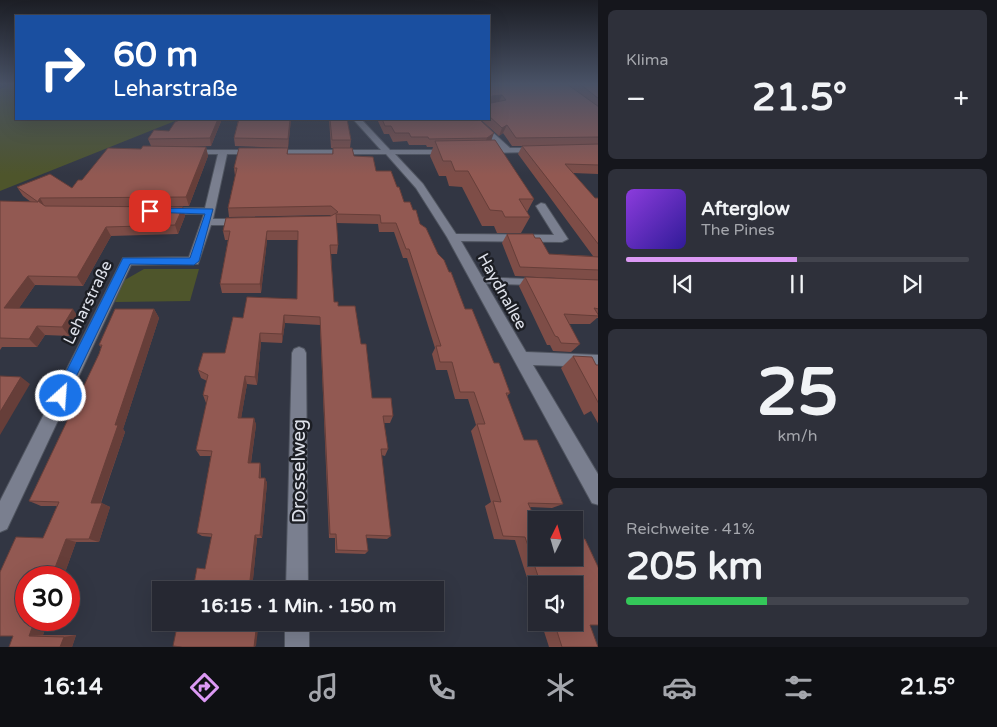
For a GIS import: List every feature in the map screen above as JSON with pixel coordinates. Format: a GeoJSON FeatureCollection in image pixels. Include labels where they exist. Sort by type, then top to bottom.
{"type":"FeatureCollection","features":[{"type":"Feature","properties":{"kind":"street","name":"Haydnallee"},"geometry":{"type":"LineString","coordinates":[[358,120],[420,186],[453,238],[598,496]]}},
{"type":"Feature","properties":{"kind":"street"},"geometry":{"type":"LineString","coordinates":[[475,120],[507,150]]}},
{"type":"Feature","properties":{"kind":"street"},"geometry":{"type":"LineString","coordinates":[[478,151],[544,150]]}},
{"type":"Feature","properties":{"kind":"street"},"geometry":{"type":"LineString","coordinates":[[176,151],[458,152]]}},
{"type":"Feature","properties":{"kind":"street","name":"Leharstraße"},"geometry":{"type":"LineString","coordinates":[[0,522],[126,261],[194,261],[209,217],[223,152]]}},
{"type":"Feature","properties":{"kind":"street"},"geometry":{"type":"LineString","coordinates":[[453,238],[562,239],[540,206]]}},
{"type":"Feature","properties":{"kind":"street"},"geometry":{"type":"LineString","coordinates":[[150,211],[254,222]]}},
{"type":"Feature","properties":{"kind":"street","name":"Drosselweg"},"geometry":{"type":"LineString","coordinates":[[297,581],[299,353]]}},
{"type":"Feature","properties":{"kind":"street"},"geometry":{"type":"LineString","coordinates":[[520,358],[598,361]]}},
{"type":"Feature","properties":{"kind":"street"},"geometry":{"type":"LineString","coordinates":[[297,631],[297,647]]}},
{"type":"Feature","properties":{"kind":"lane"},"geometry":{"type":"LineString","coordinates":[[475,280],[542,282]]}},
{"type":"Feature","properties":{"kind":"green space"},"geometry":{"type":"Polygon","coordinates":[[[0,114],[15,114],[15,120],[178,120],[0,191],[0,114]]]}},
{"type":"Feature","properties":{"kind":"green space"},"geometry":{"type":"Polygon","coordinates":[[[144,269],[199,269],[190,301],[115,302],[123,281],[144,269]]]}},
{"type":"Feature","properties":{"kind":"building"},"geometry":{"type":"Polygon","coordinates":[[[490,114],[598,114],[598,137],[516,138],[507,125],[502,128],[490,117],[490,114]]]}},
{"type":"Feature","properties":{"kind":"building"},"geometry":{"type":"Polygon","coordinates":[[[180,120],[218,120],[210,138],[148,139],[154,130],[169,131],[175,122],[180,120]]]}},
{"type":"Feature","properties":{"kind":"building"},"geometry":{"type":"Polygon","coordinates":[[[239,120],[290,120],[288,139],[234,138],[239,120]]]}},
{"type":"Feature","properties":{"kind":"building"},"geometry":{"type":"Polygon","coordinates":[[[330,120],[347,120],[351,140],[332,140],[330,120]]]}},
{"type":"Feature","properties":{"kind":"building"},"geometry":{"type":"Polygon","coordinates":[[[382,120],[480,120],[494,133],[487,138],[429,139],[428,137],[411,137],[409,133],[395,133],[391,126],[385,126],[382,120]]]}},
{"type":"Feature","properties":{"kind":"building"},"geometry":{"type":"Polygon","coordinates":[[[495,140],[534,199],[519,199],[530,217],[505,217],[502,211],[490,210],[468,171],[455,171],[451,161],[443,161],[435,141],[495,140]]]}},
{"type":"Feature","properties":{"kind":"building"},"geometry":{"type":"Polygon","coordinates":[[[598,144],[598,165],[565,164],[595,198],[598,198],[598,244],[522,146],[598,144]]]}},
{"type":"Feature","properties":{"kind":"building"},"geometry":{"type":"Polygon","coordinates":[[[143,146],[206,147],[186,197],[40,198],[38,201],[45,206],[183,207],[175,225],[106,227],[77,277],[28,276],[4,308],[73,309],[62,327],[37,326],[29,339],[0,338],[0,201],[38,202],[17,187],[50,174],[72,188],[78,180],[82,180],[108,148],[141,149],[143,146]]]}},
{"type":"Feature","properties":{"kind":"building"},"geometry":{"type":"Polygon","coordinates":[[[239,148],[288,148],[287,154],[333,154],[333,148],[352,148],[354,156],[373,157],[376,171],[391,171],[404,202],[410,202],[413,210],[416,210],[420,224],[426,228],[438,254],[444,260],[449,272],[451,272],[465,309],[472,309],[494,363],[499,363],[510,393],[506,393],[524,440],[537,440],[563,504],[528,503],[532,511],[528,511],[528,546],[525,537],[503,536],[493,501],[501,502],[477,424],[485,424],[474,392],[460,392],[452,362],[440,362],[436,346],[441,346],[409,249],[406,249],[396,223],[381,223],[380,215],[336,214],[338,245],[330,245],[334,302],[338,302],[338,306],[355,306],[361,344],[366,344],[372,398],[391,398],[393,416],[383,416],[388,449],[381,449],[391,536],[366,535],[368,551],[337,550],[336,534],[330,534],[320,317],[284,315],[282,334],[260,333],[255,377],[245,376],[238,418],[254,418],[248,463],[260,463],[259,478],[265,478],[260,535],[255,535],[250,581],[195,581],[197,568],[205,569],[212,534],[197,533],[212,451],[196,450],[208,396],[203,395],[208,375],[198,370],[203,353],[225,353],[233,317],[243,318],[247,297],[297,299],[298,231],[267,231],[260,284],[220,284],[230,231],[223,231],[226,218],[331,216],[338,212],[331,206],[228,208],[237,168],[234,168],[239,148]]]}},
{"type":"Feature","properties":{"kind":"building"},"geometry":{"type":"Polygon","coordinates":[[[507,234],[533,234],[535,238],[540,238],[549,254],[598,257],[598,270],[520,267],[507,234]]]}},
{"type":"Feature","properties":{"kind":"building"},"geometry":{"type":"Polygon","coordinates":[[[525,277],[598,280],[598,309],[594,308],[598,316],[564,314],[580,344],[561,343],[558,337],[555,336],[525,277]]]}},
{"type":"Feature","properties":{"kind":"building"},"geometry":{"type":"Polygon","coordinates":[[[115,309],[154,309],[115,425],[118,425],[91,503],[102,503],[89,539],[66,539],[56,566],[15,566],[15,631],[31,631],[29,636],[64,637],[60,647],[9,647],[13,636],[0,636],[0,572],[16,537],[43,538],[59,502],[29,501],[99,354],[102,345],[99,345],[115,309]]]}},
{"type":"Feature","properties":{"kind":"building"},"geometry":{"type":"Polygon","coordinates":[[[573,356],[592,357],[596,365],[598,365],[598,402],[573,356]]]}},
{"type":"Feature","properties":{"kind":"building"},"geometry":{"type":"Polygon","coordinates":[[[0,376],[21,377],[0,412],[0,376]]]}},
{"type":"Feature","properties":{"kind":"building"},"geometry":{"type":"Polygon","coordinates":[[[583,539],[585,539],[598,567],[598,625],[590,625],[598,647],[562,647],[557,631],[583,631],[583,576],[538,576],[535,566],[583,566],[583,539]]]}},
{"type":"Feature","properties":{"kind":"building"},"geometry":{"type":"Polygon","coordinates":[[[176,631],[256,631],[254,647],[173,646],[176,631]]]}},
{"type":"Feature","properties":{"kind":"route"},"geometry":{"type":"LineString","coordinates":[[61,396],[126,261],[194,261],[210,211],[150,211]]}}]}
